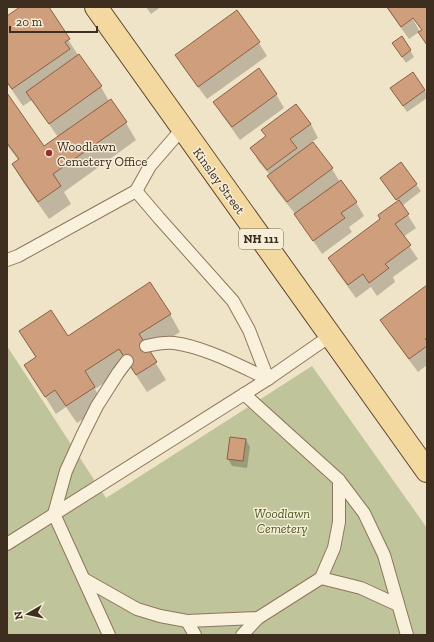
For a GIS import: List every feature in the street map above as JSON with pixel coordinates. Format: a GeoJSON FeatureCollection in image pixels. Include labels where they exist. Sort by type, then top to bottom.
{"type":"FeatureCollection","features":[{"type":"Feature","properties":{"kind":"main road","name":"Kinsley Street"},"geometry":{"type":"LineString","coordinates":[[96,7],[427,471]]}},
{"type":"Feature","properties":{"kind":"lane"},"geometry":{"type":"LineString","coordinates":[[7,260],[18,256],[136,190],[150,166],[182,129]]}},
{"type":"Feature","properties":{"kind":"lane"},"geometry":{"type":"LineString","coordinates":[[136,190],[159,218],[233,300],[249,330],[268,379]]}},
{"type":"Feature","properties":{"kind":"lane"},"geometry":{"type":"LineString","coordinates":[[7,544],[268,379],[330,336]]}},
{"type":"Feature","properties":{"kind":"lane"},"geometry":{"type":"LineString","coordinates":[[146,346],[173,343],[196,348],[268,379]]}},
{"type":"Feature","properties":{"kind":"lane"},"geometry":{"type":"LineString","coordinates":[[109,635],[54,514],[66,471],[82,436],[97,406],[127,361]]}},
{"type":"Feature","properties":{"kind":"lane"},"geometry":{"type":"LineString","coordinates":[[244,394],[339,480],[364,514],[384,555],[407,635]]}},
{"type":"Feature","properties":{"kind":"lane"},"geometry":{"type":"LineString","coordinates":[[242,635],[258,618],[321,578],[334,548],[339,522],[339,480]]}},
{"type":"Feature","properties":{"kind":"lane"},"geometry":{"type":"LineString","coordinates":[[321,578],[361,588],[398,605]]}},
{"type":"Feature","properties":{"kind":"lane"},"geometry":{"type":"LineString","coordinates":[[84,579],[136,609],[160,616],[187,621],[258,618]]}},
{"type":"Feature","properties":{"kind":"lane"},"geometry":{"type":"LineString","coordinates":[[187,621],[195,635]]}},
{"type":"Feature","properties":{"kind":"green space","name":"Woodlawn Cemetery"},"geometry":{"type":"Polygon","coordinates":[[[7,346],[106,498],[312,366],[427,528],[427,635],[7,635],[7,346]]]}},
{"type":"Feature","properties":{"kind":"building"},"geometry":{"type":"Polygon","coordinates":[[[20,7],[49,7],[70,39],[65,42],[70,49],[12,89],[7,82],[7,16],[20,7]]]}},
{"type":"Feature","properties":{"kind":"building"},"geometry":{"type":"Polygon","coordinates":[[[387,7],[427,7],[427,45],[418,32],[422,30],[413,18],[401,27],[387,7]]]}},
{"type":"Feature","properties":{"kind":"building"},"geometry":{"type":"Polygon","coordinates":[[[237,10],[260,42],[198,87],[175,55],[237,10]]]}},
{"type":"Feature","properties":{"kind":"building"},"geometry":{"type":"Polygon","coordinates":[[[402,36],[411,50],[402,57],[392,43],[402,36]]]}},
{"type":"Feature","properties":{"kind":"building"},"geometry":{"type":"Polygon","coordinates":[[[79,54],[102,86],[49,124],[26,92],[79,54]]]}},
{"type":"Feature","properties":{"kind":"building"},"geometry":{"type":"Polygon","coordinates":[[[259,68],[277,94],[232,127],[213,102],[259,68]]]}},
{"type":"Feature","properties":{"kind":"building"},"geometry":{"type":"Polygon","coordinates":[[[413,72],[425,90],[403,106],[390,88],[413,72]]]}},
{"type":"Feature","properties":{"kind":"building","name":"Woodlawn Cemetery Office"},"geometry":{"type":"Polygon","coordinates":[[[7,93],[44,146],[111,99],[127,122],[53,174],[61,186],[38,202],[12,164],[19,159],[7,143],[7,93]]]}},
{"type":"Feature","properties":{"kind":"building"},"geometry":{"type":"Polygon","coordinates":[[[296,104],[311,124],[290,139],[297,148],[267,170],[250,148],[266,136],[261,130],[296,104]]]}},
{"type":"Feature","properties":{"kind":"building"},"geometry":{"type":"Polygon","coordinates":[[[313,142],[333,168],[287,202],[267,176],[313,142]]]}},
{"type":"Feature","properties":{"kind":"building"},"geometry":{"type":"Polygon","coordinates":[[[401,162],[417,184],[396,200],[380,178],[401,162]]]}},
{"type":"Feature","properties":{"kind":"building"},"geometry":{"type":"Polygon","coordinates":[[[341,180],[357,202],[341,213],[345,218],[313,241],[294,214],[341,180]]]}},
{"type":"Feature","properties":{"kind":"building"},"geometry":{"type":"Polygon","coordinates":[[[399,200],[409,214],[395,224],[411,245],[385,264],[389,268],[369,283],[363,274],[348,285],[328,258],[380,219],[378,215],[399,200]]]}},
{"type":"Feature","properties":{"kind":"building"},"geometry":{"type":"Polygon","coordinates":[[[150,282],[171,314],[139,334],[157,362],[136,375],[119,349],[85,371],[95,387],[66,406],[55,390],[45,397],[24,365],[36,357],[19,331],[51,310],[68,336],[150,282]]]}},
{"type":"Feature","properties":{"kind":"building"},"geometry":{"type":"Polygon","coordinates":[[[427,285],[427,338],[425,339],[427,341],[427,346],[409,359],[380,320],[427,285]]]}},
{"type":"Feature","properties":{"kind":"building"},"geometry":{"type":"Polygon","coordinates":[[[230,437],[246,439],[243,461],[227,459],[230,437]]]}},
{"type":"Feature","properties":{"kind":"place","name":"Woodlawn Cemetery Office"},"geometry":{"type":"Point","coordinates":[49,153]}}]}
